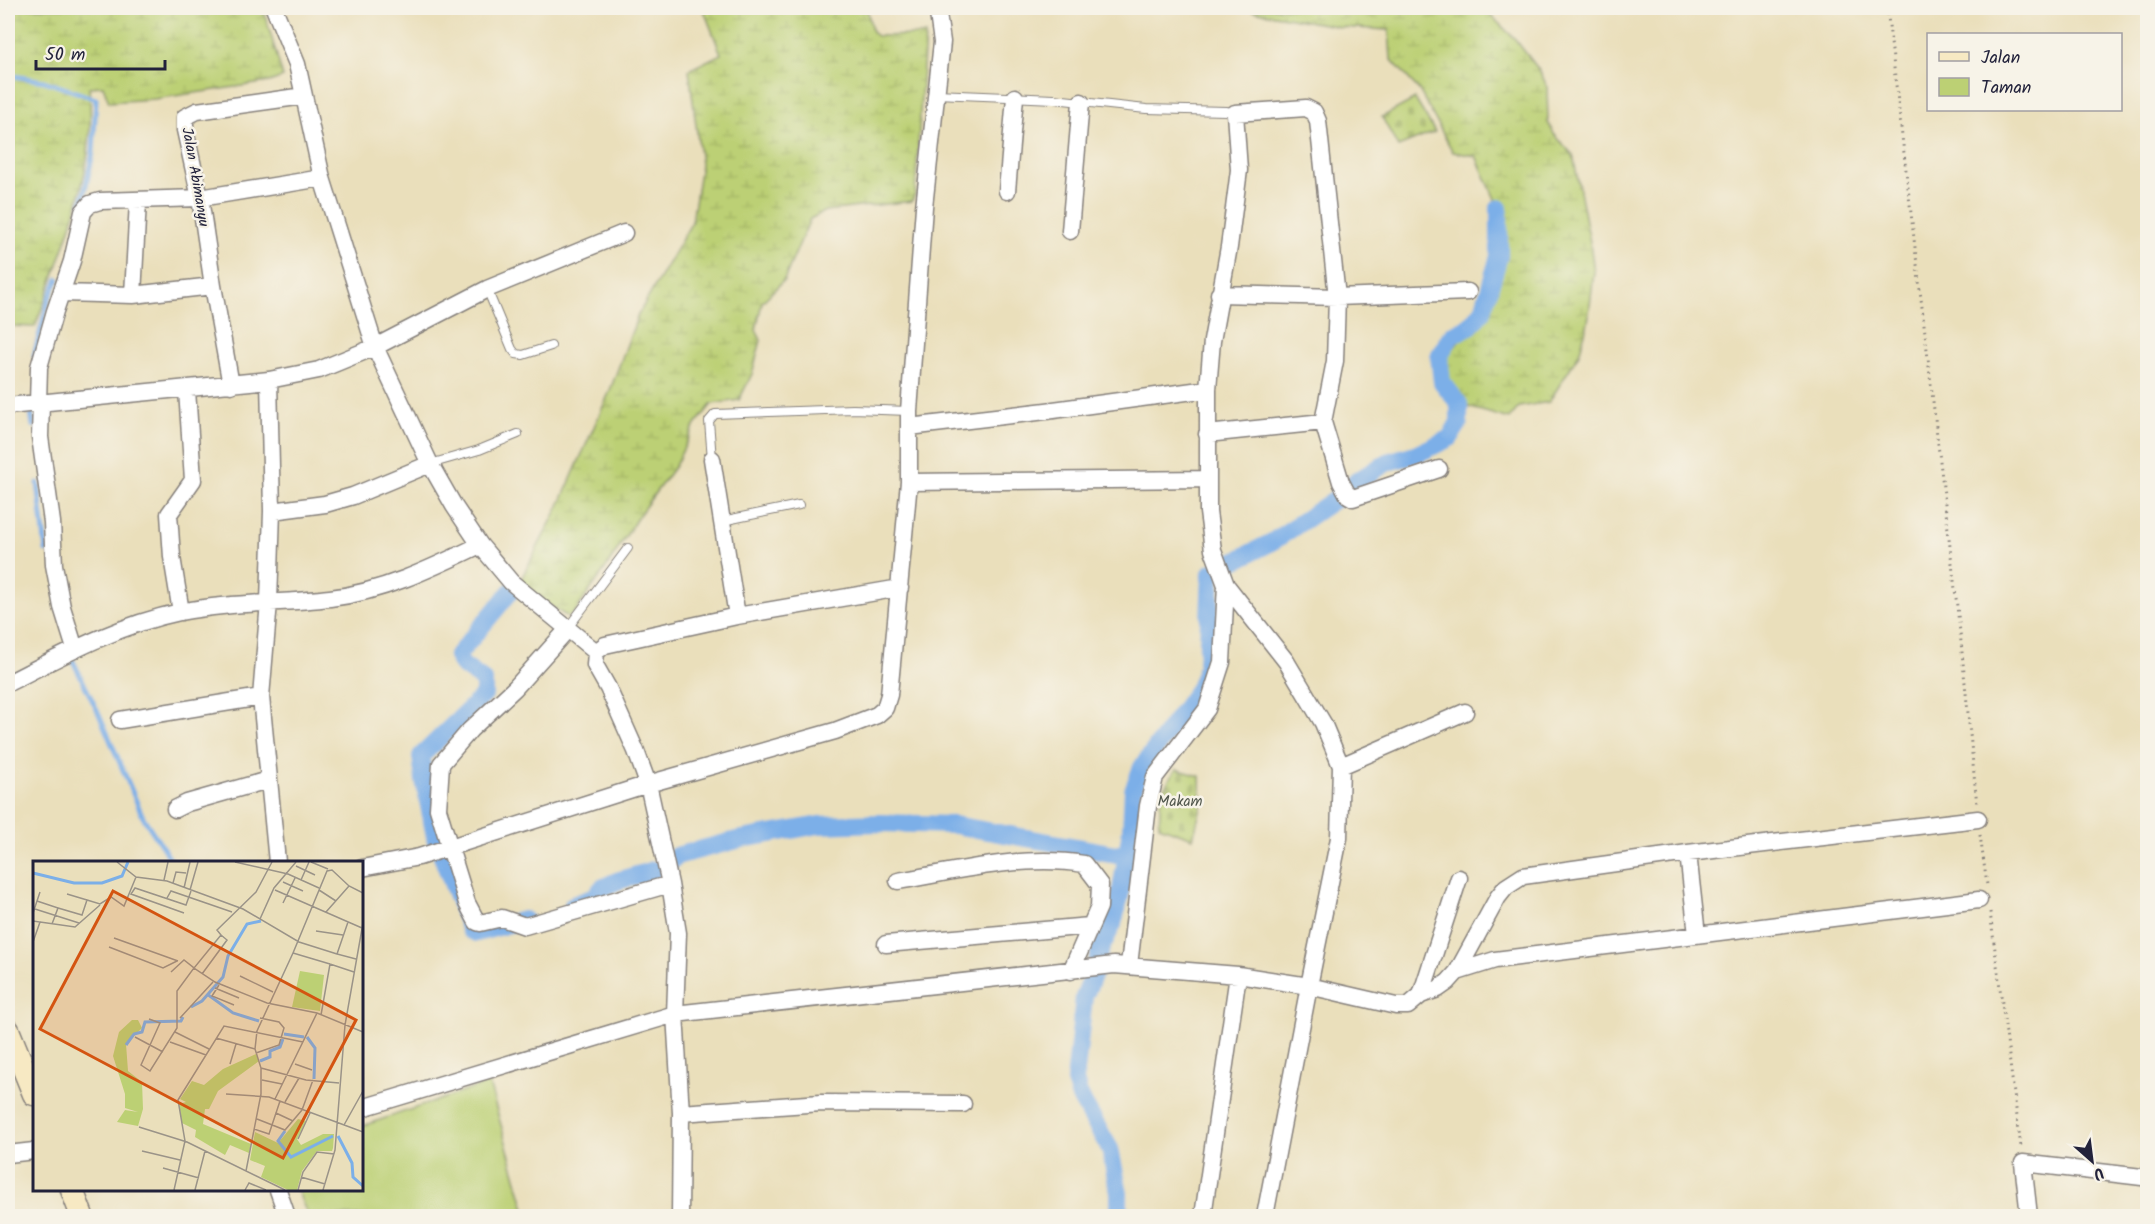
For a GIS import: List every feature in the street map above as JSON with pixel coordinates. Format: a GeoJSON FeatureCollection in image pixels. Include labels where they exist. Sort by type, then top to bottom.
{"type":"FeatureCollection","features":[{"type":"Feature","properties":{"kind":"main road"},"geometry":{"type":"LineString","coordinates":[[8,1030],[33,1092]]}},
{"type":"Feature","properties":{"kind":"main road"},"geometry":{"type":"LineString","coordinates":[[72,1191],[82,1216]]}},
{"type":"Feature","properties":{"kind":"street"},"geometry":{"type":"LineString","coordinates":[[274,8],[297,64],[322,178],[375,347],[430,464],[480,546],[511,582],[596,652]]}},
{"type":"Feature","properties":{"kind":"street"},"geometry":{"type":"LineString","coordinates":[[363,867],[390,864],[450,848],[648,784],[809,739],[877,715],[885,708],[889,695],[900,588],[909,482],[909,419],[924,207],[942,42],[935,8]]}},
{"type":"Feature","properties":{"kind":"street","name":"Jalan Abimanyu"},"geometry":{"type":"LineString","coordinates":[[231,385],[200,198],[185,130],[185,117],[197,111],[304,96]]}},
{"type":"Feature","properties":{"kind":"street"},"geometry":{"type":"LineString","coordinates":[[1007,190],[1015,97]]}},
{"type":"Feature","properties":{"kind":"street"},"geometry":{"type":"LineString","coordinates":[[1070,231],[1081,102]]}},
{"type":"Feature","properties":{"kind":"street"},"geometry":{"type":"LineString","coordinates":[[1121,965],[1155,777],[1207,709],[1222,662],[1222,576],[1210,532],[1207,480],[1208,389],[1212,341],[1229,247],[1239,170],[1235,113],[1306,108],[1314,112],[1318,121],[1337,297],[1335,361],[1323,422],[1345,489],[1353,498],[1439,469]]}},
{"type":"Feature","properties":{"kind":"street"},"geometry":{"type":"LineString","coordinates":[[75,649],[62,607],[54,565],[52,522],[40,437],[39,367],[55,311],[63,293],[83,212],[90,204],[100,201],[200,198],[322,178]]}},
{"type":"Feature","properties":{"kind":"street"},"geometry":{"type":"LineString","coordinates":[[133,295],[138,201]]}},
{"type":"Feature","properties":{"kind":"street"},"geometry":{"type":"LineString","coordinates":[[8,406],[188,390],[269,380],[320,370],[375,347],[487,289],[624,233]]}},
{"type":"Feature","properties":{"kind":"street"},"geometry":{"type":"LineString","coordinates":[[63,293],[133,295],[213,286]]}},
{"type":"Feature","properties":{"kind":"street"},"geometry":{"type":"LineString","coordinates":[[1219,294],[1337,297],[1468,292]]}},
{"type":"Feature","properties":{"kind":"street"},"geometry":{"type":"LineString","coordinates":[[269,380],[272,511],[269,602],[261,697],[276,861]]}},
{"type":"Feature","properties":{"kind":"street"},"geometry":{"type":"LineString","coordinates":[[909,419],[1046,411],[1208,389]]}},
{"type":"Feature","properties":{"kind":"street"},"geometry":{"type":"LineString","coordinates":[[181,612],[172,557],[169,514],[194,480],[188,390]]}},
{"type":"Feature","properties":{"kind":"street"},"geometry":{"type":"LineString","coordinates":[[1207,434],[1323,422]]}},
{"type":"Feature","properties":{"kind":"street"},"geometry":{"type":"LineString","coordinates":[[712,459],[737,616]]}},
{"type":"Feature","properties":{"kind":"street"},"geometry":{"type":"LineString","coordinates":[[272,511],[325,504],[353,496],[430,464]]}},
{"type":"Feature","properties":{"kind":"street"},"geometry":{"type":"LineString","coordinates":[[909,482],[1207,480]]}},
{"type":"Feature","properties":{"kind":"street"},"geometry":{"type":"LineString","coordinates":[[8,683],[124,627],[181,612],[269,602],[332,598],[385,586],[480,546]]}},
{"type":"Feature","properties":{"kind":"street"},"geometry":{"type":"LineString","coordinates":[[1222,576],[1286,661],[1323,723],[1341,766],[1339,838],[1265,1216]]}},
{"type":"Feature","properties":{"kind":"street"},"geometry":{"type":"LineString","coordinates":[[680,1216],[681,1113],[675,1014],[678,933],[670,884],[648,784],[608,688],[595,666],[596,652],[605,645],[737,616],[900,588]]}},
{"type":"Feature","properties":{"kind":"street"},"geometry":{"type":"LineString","coordinates":[[567,630],[515,688],[470,730],[441,764],[438,809],[467,903],[480,924],[502,918],[525,926],[670,884]]}},
{"type":"Feature","properties":{"kind":"street"},"geometry":{"type":"LineString","coordinates":[[120,720],[261,697]]}},
{"type":"Feature","properties":{"kind":"street"},"geometry":{"type":"LineString","coordinates":[[1341,766],[1464,712]]}},
{"type":"Feature","properties":{"kind":"street"},"geometry":{"type":"LineString","coordinates":[[175,809],[187,803],[268,780]]}},
{"type":"Feature","properties":{"kind":"street"},"geometry":{"type":"LineString","coordinates":[[363,1108],[675,1014],[1089,968],[1121,965],[1238,975],[1309,986],[1395,1006],[1407,1006],[1421,995],[1438,989],[1457,972],[1498,897],[1506,887],[1523,876],[1688,853],[1978,819]]}},
{"type":"Feature","properties":{"kind":"street"},"geometry":{"type":"LineString","coordinates":[[1688,853],[1698,935]]}},
{"type":"Feature","properties":{"kind":"street"},"geometry":{"type":"LineString","coordinates":[[898,880],[1001,865],[1058,860],[1084,864],[1100,885],[1099,907],[1071,970]]}},
{"type":"Feature","properties":{"kind":"street"},"geometry":{"type":"LineString","coordinates":[[1421,995],[1459,878]]}},
{"type":"Feature","properties":{"kind":"street"},"geometry":{"type":"LineString","coordinates":[[1457,972],[1495,960],[1985,897]]}},
{"type":"Feature","properties":{"kind":"street"},"geometry":{"type":"LineString","coordinates":[[886,944],[1090,926]]}},
{"type":"Feature","properties":{"kind":"street"},"geometry":{"type":"LineString","coordinates":[[1203,1216],[1238,975]]}},
{"type":"Feature","properties":{"kind":"street"},"geometry":{"type":"LineString","coordinates":[[681,1113],[821,1103],[963,1104]]}},
{"type":"Feature","properties":{"kind":"street"},"geometry":{"type":"LineString","coordinates":[[8,1154],[33,1150]]}},
{"type":"Feature","properties":{"kind":"street"},"geometry":{"type":"LineString","coordinates":[[2029,1216],[2023,1163],[2142,1177],[2148,1175]]}},
{"type":"Feature","properties":{"kind":"street"},"geometry":{"type":"LineString","coordinates":[[278,1191],[287,1216]]}},
{"type":"Feature","properties":{"kind":"lane"},"geometry":{"type":"LineString","coordinates":[[936,94],[1015,97],[1146,109],[1235,113]]}},
{"type":"Feature","properties":{"kind":"lane"},"geometry":{"type":"LineString","coordinates":[[487,289],[516,354],[523,355],[551,346]]}},
{"type":"Feature","properties":{"kind":"lane"},"geometry":{"type":"LineString","coordinates":[[712,459],[709,421],[715,414],[853,409],[909,419]]}},
{"type":"Feature","properties":{"kind":"lane"},"geometry":{"type":"LineString","coordinates":[[430,464],[479,450],[518,434]]}},
{"type":"Feature","properties":{"kind":"lane"},"geometry":{"type":"LineString","coordinates":[[722,521],[799,505]]}},
{"type":"Feature","properties":{"kind":"lane"},"geometry":{"type":"LineString","coordinates":[[567,630],[628,548]]}},
{"type":"Feature","properties":{"kind":"path"},"geometry":{"type":"LineString","coordinates":[[1887,8],[1960,632],[1985,897],[2023,1163]]}},
{"type":"Feature","properties":{"kind":"green space"},"geometry":{"type":"Polygon","coordinates":[[[8,8],[263,8],[283,77],[269,82],[154,99],[109,102],[103,86],[89,87],[88,149],[83,180],[67,239],[35,327],[8,326],[8,8]]]}},
{"type":"Feature","properties":{"kind":"green space"},"geometry":{"type":"Polygon","coordinates":[[[703,8],[867,8],[872,32],[877,36],[925,35],[915,194],[912,201],[825,211],[810,219],[784,280],[762,302],[756,330],[761,340],[752,374],[739,400],[712,404],[695,425],[675,466],[639,515],[575,612],[568,617],[545,603],[520,581],[558,508],[609,393],[638,315],[692,222],[701,164],[689,70],[721,54],[703,8]]]}},
{"type":"Feature","properties":{"kind":"green space"},"geometry":{"type":"Polygon","coordinates":[[[1251,8],[1483,8],[1515,39],[1539,70],[1547,86],[1548,122],[1554,134],[1573,155],[1594,272],[1588,322],[1579,354],[1549,402],[1519,407],[1509,419],[1465,406],[1447,379],[1446,357],[1461,339],[1477,331],[1489,313],[1504,257],[1504,208],[1499,208],[1476,156],[1453,152],[1419,90],[1391,59],[1389,30],[1340,27],[1253,11],[1251,8]]]}},
{"type":"Feature","properties":{"kind":"green space"},"geometry":{"type":"Polygon","coordinates":[[[1415,99],[1435,132],[1398,147],[1382,117],[1415,99]]]}},
{"type":"Feature","properties":{"kind":"green space","name":"Makam"},"geometry":{"type":"Polygon","coordinates":[[[1176,769],[1200,776],[1201,808],[1193,838],[1159,826],[1161,793],[1176,769]]]}},
{"type":"Feature","properties":{"kind":"green space"},"geometry":{"type":"Polygon","coordinates":[[[489,1083],[527,1216],[308,1216],[297,1191],[363,1191],[363,1126],[489,1083]]]}},
{"type":"Feature","properties":{"kind":"waterway"},"geometry":{"type":"LineString","coordinates":[[8,75],[44,81],[96,99],[93,153],[82,204]]}},
{"type":"Feature","properties":{"kind":"waterway"},"geometry":{"type":"LineString","coordinates":[[1119,1216],[1119,1193],[1110,1149],[1080,1097],[1075,1081],[1084,997],[1100,950],[1113,924],[1120,896],[1131,830],[1133,790],[1142,767],[1199,688],[1207,667],[1211,573],[1272,542],[1334,500],[1355,482],[1388,462],[1419,453],[1450,438],[1459,422],[1459,404],[1442,382],[1439,356],[1452,335],[1470,326],[1483,311],[1499,256],[1499,208]]}},
{"type":"Feature","properties":{"kind":"waterway"},"geometry":{"type":"LineString","coordinates":[[34,356],[49,298],[58,279]]}},
{"type":"Feature","properties":{"kind":"waterway"},"geometry":{"type":"LineString","coordinates":[[31,412],[33,426]]}},
{"type":"Feature","properties":{"kind":"waterway"},"geometry":{"type":"LineString","coordinates":[[38,483],[46,551]]}},
{"type":"Feature","properties":{"kind":"waterway"},"geometry":{"type":"LineString","coordinates":[[436,842],[421,756],[484,695],[484,681],[462,665],[457,656],[511,591]]}},
{"type":"Feature","properties":{"kind":"waterway"},"geometry":{"type":"LineString","coordinates":[[71,657],[99,714],[143,817],[171,861]]}},
{"type":"Feature","properties":{"kind":"waterway"},"geometry":{"type":"LineString","coordinates":[[670,863],[676,856],[737,840],[819,825],[880,823],[954,825],[1127,856]]}},
{"type":"Feature","properties":{"kind":"waterway"},"geometry":{"type":"LineString","coordinates":[[442,856],[470,930],[476,933],[524,920]]}},
{"type":"Feature","properties":{"kind":"waterway"},"geometry":{"type":"LineString","coordinates":[[573,905],[595,897],[602,888],[617,881],[654,870]]}}]}
